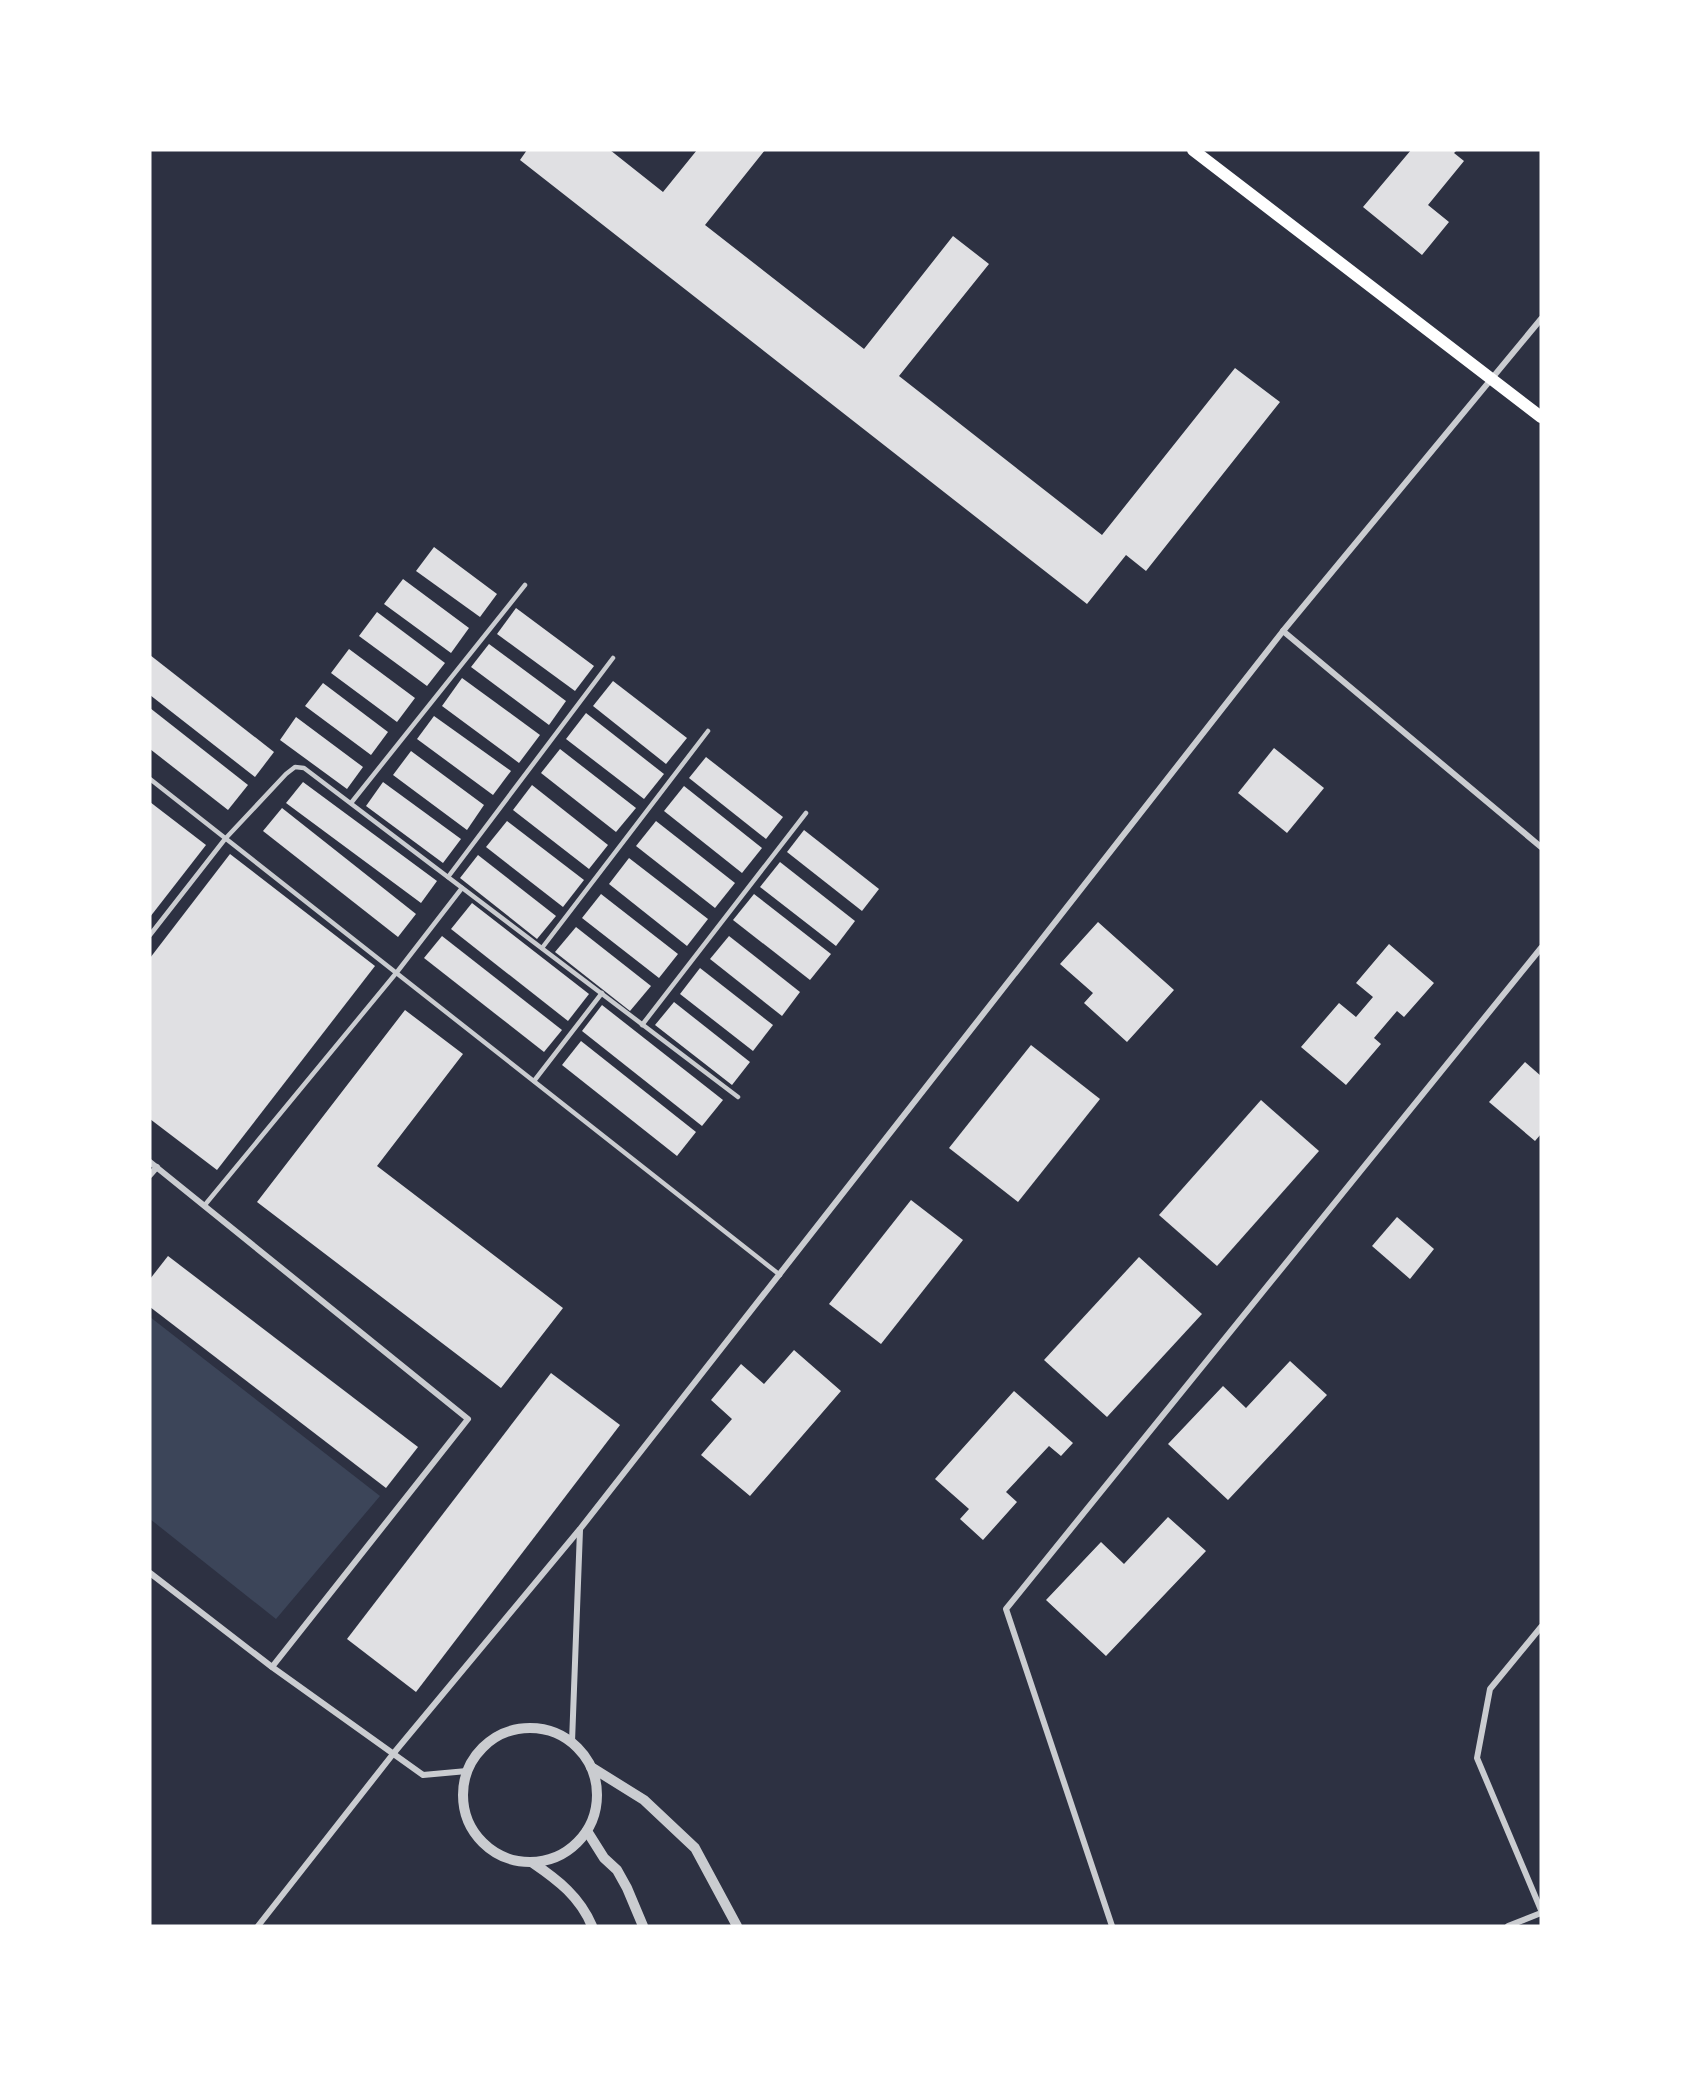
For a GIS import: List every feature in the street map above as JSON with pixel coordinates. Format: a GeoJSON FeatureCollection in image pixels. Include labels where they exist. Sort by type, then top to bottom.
{"type":"FeatureCollection","features":[{"type":"Feature","properties":{"kind":"main road"},"geometry":{"type":"LineString","coordinates":[[1193,150],[1541,417]]}},
{"type":"Feature","properties":{"kind":"street"},"geometry":{"type":"LineString","coordinates":[[258,1926],[393,1754],[580,1530],[1283,631],[1541,319]]}},
{"type":"Feature","properties":{"kind":"street"},"geometry":{"type":"LineString","coordinates":[[1283,631],[1541,847]]}},
{"type":"Feature","properties":{"kind":"street"},"geometry":{"type":"LineString","coordinates":[[1112,1926],[1006,1609],[1541,948]]}},
{"type":"Feature","properties":{"kind":"street"},"geometry":{"type":"LineString","coordinates":[[150,1161],[468,1419],[272,1667]]}},
{"type":"Feature","properties":{"kind":"street"},"geometry":{"type":"LineString","coordinates":[[150,1175],[157,1167]]}},
{"type":"Feature","properties":{"kind":"street"},"geometry":{"type":"LineString","coordinates":[[572,1742],[580,1530]]}},
{"type":"Feature","properties":{"kind":"street"},"geometry":{"type":"LineString","coordinates":[[150,1573],[272,1667],[423,1775],[467,1771]]}},
{"type":"Feature","properties":{"kind":"street"},"geometry":{"type":"LineString","coordinates":[[1508,1926],[1541,1912],[1477,1758],[1490,1689],[1541,1627]]}},
{"type":"Feature","properties":{"kind":"street"},"geometry":{"type":"LineString","coordinates":[[533,1728],[553,1732],[572,1742],[583,1753],[591,1767],[597,1788],[596,1811],[587,1832],[573,1847],[554,1858],[533,1863],[511,1860],[491,1850],[475,1835],[465,1815],[462,1793],[467,1771],[477,1753],[493,1739],[512,1730],[533,1728]]}},
{"type":"Feature","properties":{"kind":"street"},"geometry":{"type":"LineString","coordinates":[[591,1767],[644,1800],[695,1848],[737,1926]]}},
{"type":"Feature","properties":{"kind":"street"},"geometry":{"type":"LineString","coordinates":[[587,1832],[604,1858],[617,1870],[644,1926]]}},
{"type":"Feature","properties":{"kind":"street"},"geometry":{"type":"LineString","coordinates":[[533,1863],[562,1883],[585,1909],[592,1926]]}},
{"type":"Feature","properties":{"kind":"lane"},"geometry":{"type":"LineString","coordinates":[[351,803],[525,585]]}},
{"type":"Feature","properties":{"kind":"lane"},"geometry":{"type":"LineString","coordinates":[[448,877],[613,658]]}},
{"type":"Feature","properties":{"kind":"lane"},"geometry":{"type":"LineString","coordinates":[[542,948],[708,731]]}},
{"type":"Feature","properties":{"kind":"lane"},"geometry":{"type":"LineString","coordinates":[[150,935],[225,839],[286,774],[295,767],[304,768],[738,1097]]}},
{"type":"Feature","properties":{"kind":"lane"},"geometry":{"type":"LineString","coordinates":[[150,779],[780,1275]]}},
{"type":"Feature","properties":{"kind":"lane"},"geometry":{"type":"LineString","coordinates":[[642,1024],[806,813]]}},
{"type":"Feature","properties":{"kind":"lane"},"geometry":{"type":"LineString","coordinates":[[204,1206],[397,972],[462,888]]}},
{"type":"Feature","properties":{"kind":"lane"},"geometry":{"type":"LineString","coordinates":[[534,1081],[602,993]]}},
{"type":"Feature","properties":{"kind":"shaded area"},"geometry":{"type":"Polygon","coordinates":[[[150,1317],[380,1496],[276,1619],[150,1519],[150,1317]]]}},
{"type":"Feature","properties":{"kind":"building"},"geometry":{"type":"Polygon","coordinates":[[[527,150],[610,150],[663,192],[697,150],[765,150],[705,225],[864,349],[953,236],[989,264],[899,376],[1102,535],[1235,368],[1280,402],[1146,571],[1126,555],[1087,604],[520,160],[527,150]]]}},
{"type":"Feature","properties":{"kind":"building"},"geometry":{"type":"Polygon","coordinates":[[[1411,150],[1457,150],[1454,153],[1464,161],[1428,205],[1449,222],[1422,255],[1363,207],[1411,150]]]}},
{"type":"Feature","properties":{"kind":"building"},"geometry":{"type":"Polygon","coordinates":[[[434,547],[497,594],[480,617],[416,571],[434,547]]]}},
{"type":"Feature","properties":{"kind":"building"},"geometry":{"type":"Polygon","coordinates":[[[403,579],[469,628],[451,653],[384,604],[403,579]]]}},
{"type":"Feature","properties":{"kind":"building"},"geometry":{"type":"Polygon","coordinates":[[[516,608],[594,666],[575,691],[497,634],[516,608]]]}},
{"type":"Feature","properties":{"kind":"building"},"geometry":{"type":"Polygon","coordinates":[[[377,612],[445,663],[427,686],[359,636],[377,612]]]}},
{"type":"Feature","properties":{"kind":"building"},"geometry":{"type":"Polygon","coordinates":[[[489,644],[566,701],[549,725],[471,667],[489,644]]]}},
{"type":"Feature","properties":{"kind":"building"},"geometry":{"type":"Polygon","coordinates":[[[349,649],[415,698],[397,722],[331,673],[349,649]]]}},
{"type":"Feature","properties":{"kind":"building"},"geometry":{"type":"Polygon","coordinates":[[[150,655],[274,752],[255,777],[150,695],[150,655]]]}},
{"type":"Feature","properties":{"kind":"building"},"geometry":{"type":"Polygon","coordinates":[[[462,678],[540,735],[519,763],[442,706],[462,678]]]}},
{"type":"Feature","properties":{"kind":"building"},"geometry":{"type":"Polygon","coordinates":[[[613,681],[687,738],[666,764],[593,706],[613,681]]]}},
{"type":"Feature","properties":{"kind":"building"},"geometry":{"type":"Polygon","coordinates":[[[323,683],[388,732],[371,755],[305,706],[323,683]]]}},
{"type":"Feature","properties":{"kind":"building"},"geometry":{"type":"Polygon","coordinates":[[[150,708],[248,785],[228,810],[150,749],[150,708]]]}},
{"type":"Feature","properties":{"kind":"building"},"geometry":{"type":"Polygon","coordinates":[[[586,713],[664,774],[644,799],[566,739],[586,713]]]}},
{"type":"Feature","properties":{"kind":"building"},"geometry":{"type":"Polygon","coordinates":[[[434,716],[511,771],[493,795],[417,739],[434,716]]]}},
{"type":"Feature","properties":{"kind":"building"},"geometry":{"type":"Polygon","coordinates":[[[296,717],[363,767],[347,789],[280,740],[296,717]]]}},
{"type":"Feature","properties":{"kind":"building"},"geometry":{"type":"Polygon","coordinates":[[[1274,748],[1324,788],[1287,833],[1238,793],[1274,748]]]}},
{"type":"Feature","properties":{"kind":"building"},"geometry":{"type":"Polygon","coordinates":[[[560,749],[636,808],[616,832],[541,773],[560,749]]]}},
{"type":"Feature","properties":{"kind":"building"},"geometry":{"type":"Polygon","coordinates":[[[411,751],[484,805],[467,830],[393,775],[411,751]]]}},
{"type":"Feature","properties":{"kind":"building"},"geometry":{"type":"Polygon","coordinates":[[[706,757],[783,817],[766,839],[689,778],[706,757]]]}},
{"type":"Feature","properties":{"kind":"building"},"geometry":{"type":"Polygon","coordinates":[[[303,782],[437,881],[421,903],[286,803],[303,782]]]}},
{"type":"Feature","properties":{"kind":"building"},"geometry":{"type":"Polygon","coordinates":[[[383,782],[461,839],[443,863],[366,806],[383,782]]]}},
{"type":"Feature","properties":{"kind":"building"},"geometry":{"type":"Polygon","coordinates":[[[532,785],[608,845],[589,869],[513,810],[532,785]]]}},
{"type":"Feature","properties":{"kind":"building"},"geometry":{"type":"Polygon","coordinates":[[[684,786],[762,848],[742,873],[664,811],[684,786]]]}},
{"type":"Feature","properties":{"kind":"building"},"geometry":{"type":"Polygon","coordinates":[[[150,802],[206,845],[150,917],[150,802]]]}},
{"type":"Feature","properties":{"kind":"building"},"geometry":{"type":"Polygon","coordinates":[[[282,808],[416,914],[398,937],[263,831],[282,808]]]}},
{"type":"Feature","properties":{"kind":"building"},"geometry":{"type":"Polygon","coordinates":[[[507,821],[584,880],[563,907],[486,847],[507,821]]]}},
{"type":"Feature","properties":{"kind":"building"},"geometry":{"type":"Polygon","coordinates":[[[656,821],[735,883],[715,908],[636,846],[656,821]]]}},
{"type":"Feature","properties":{"kind":"building"},"geometry":{"type":"Polygon","coordinates":[[[804,830],[879,889],[862,911],[787,852],[804,830]]]}},
{"type":"Feature","properties":{"kind":"building"},"geometry":{"type":"Polygon","coordinates":[[[230,854],[375,966],[217,1170],[150,1119],[150,958],[230,854]]]}},
{"type":"Feature","properties":{"kind":"building"},"geometry":{"type":"Polygon","coordinates":[[[478,855],[556,916],[537,939],[460,878],[478,855]]]}},
{"type":"Feature","properties":{"kind":"building"},"geometry":{"type":"Polygon","coordinates":[[[629,858],[708,919],[687,946],[609,884],[629,858]]]}},
{"type":"Feature","properties":{"kind":"building"},"geometry":{"type":"Polygon","coordinates":[[[780,862],[855,921],[836,946],[760,887],[780,862]]]}},
{"type":"Feature","properties":{"kind":"building"},"geometry":{"type":"Polygon","coordinates":[[[601,894],[678,954],[659,978],[582,918],[601,894]]]}},
{"type":"Feature","properties":{"kind":"building"},"geometry":{"type":"Polygon","coordinates":[[[754,894],[831,954],[810,980],[733,920],[754,894]]]}},
{"type":"Feature","properties":{"kind":"building"},"geometry":{"type":"Polygon","coordinates":[[[472,903],[589,994],[568,1021],[451,929],[472,903]]]}},
{"type":"Feature","properties":{"kind":"building"},"geometry":{"type":"Polygon","coordinates":[[[1098,922],[1174,990],[1127,1042],[1084,1003],[1093,993],[1060,964],[1098,922]]]}},
{"type":"Feature","properties":{"kind":"building"},"geometry":{"type":"Polygon","coordinates":[[[576,927],[651,986],[630,1011],[555,952],[576,927]]]}},
{"type":"Feature","properties":{"kind":"building"},"geometry":{"type":"Polygon","coordinates":[[[442,936],[562,1030],[544,1052],[424,958],[442,936]]]}},
{"type":"Feature","properties":{"kind":"building"},"geometry":{"type":"Polygon","coordinates":[[[729,936],[800,992],[782,1016],[710,959],[729,936]]]}},
{"type":"Feature","properties":{"kind":"building"},"geometry":{"type":"Polygon","coordinates":[[[1389,944],[1434,983],[1404,1017],[1397,1011],[1374,1038],[1381,1044],[1346,1085],[1301,1047],[1339,1003],[1356,1017],[1373,997],[1356,983],[1389,944]]]}},
{"type":"Feature","properties":{"kind":"building"},"geometry":{"type":"Polygon","coordinates":[[[700,968],[773,1025],[753,1051],[680,994],[700,968]]]}},
{"type":"Feature","properties":{"kind":"building"},"geometry":{"type":"Polygon","coordinates":[[[674,1002],[750,1062],[732,1085],[655,1025],[674,1002]]]}},
{"type":"Feature","properties":{"kind":"building"},"geometry":{"type":"Polygon","coordinates":[[[602,1005],[723,1100],[702,1126],[582,1031],[602,1005]]]}},
{"type":"Feature","properties":{"kind":"building"},"geometry":{"type":"Polygon","coordinates":[[[405,1010],[463,1054],[377,1166],[563,1308],[501,1388],[257,1202],[405,1010]]]}},
{"type":"Feature","properties":{"kind":"building"},"geometry":{"type":"Polygon","coordinates":[[[581,1041],[696,1132],[677,1156],[562,1065],[581,1041]]]}},
{"type":"Feature","properties":{"kind":"building"},"geometry":{"type":"Polygon","coordinates":[[[1031,1045],[1100,1099],[1018,1202],[949,1148],[1031,1045]]]}},
{"type":"Feature","properties":{"kind":"building"},"geometry":{"type":"Polygon","coordinates":[[[1525,1062],[1541,1076],[1541,1134],[1535,1141],[1489,1102],[1525,1062]]]}},
{"type":"Feature","properties":{"kind":"building"},"geometry":{"type":"Polygon","coordinates":[[[1261,1100],[1319,1151],[1217,1266],[1159,1215],[1261,1100]]]}},
{"type":"Feature","properties":{"kind":"building"},"geometry":{"type":"Polygon","coordinates":[[[911,1200],[963,1240],[881,1344],[829,1304],[911,1200]]]}},
{"type":"Feature","properties":{"kind":"building"},"geometry":{"type":"Polygon","coordinates":[[[1397,1217],[1434,1249],[1410,1279],[1372,1246],[1397,1217]]]}},
{"type":"Feature","properties":{"kind":"building"},"geometry":{"type":"Polygon","coordinates":[[[168,1256],[418,1447],[386,1488],[150,1307],[150,1279],[168,1256]]]}},
{"type":"Feature","properties":{"kind":"building"},"geometry":{"type":"Polygon","coordinates":[[[1139,1257],[1202,1314],[1107,1417],[1044,1360],[1139,1257]]]}},
{"type":"Feature","properties":{"kind":"building"},"geometry":{"type":"Polygon","coordinates":[[[794,1350],[841,1391],[750,1496],[701,1455],[732,1419],[711,1400],[741,1364],[764,1384],[794,1350]]]}},
{"type":"Feature","properties":{"kind":"building"},"geometry":{"type":"Polygon","coordinates":[[[1290,1361],[1327,1395],[1228,1500],[1168,1444],[1223,1386],[1246,1408],[1290,1361]]]}},
{"type":"Feature","properties":{"kind":"building"},"geometry":{"type":"Polygon","coordinates":[[[551,1373],[620,1425],[416,1692],[347,1639],[551,1373]]]}},
{"type":"Feature","properties":{"kind":"building"},"geometry":{"type":"Polygon","coordinates":[[[1014,1391],[1073,1443],[1061,1456],[1049,1446],[1006,1492],[1017,1502],[983,1540],[960,1519],[969,1509],[935,1479],[1014,1391]]]}},
{"type":"Feature","properties":{"kind":"building"},"geometry":{"type":"Polygon","coordinates":[[[1168,1517],[1206,1551],[1106,1656],[1046,1600],[1101,1542],[1124,1564],[1168,1517]]]}}]}
